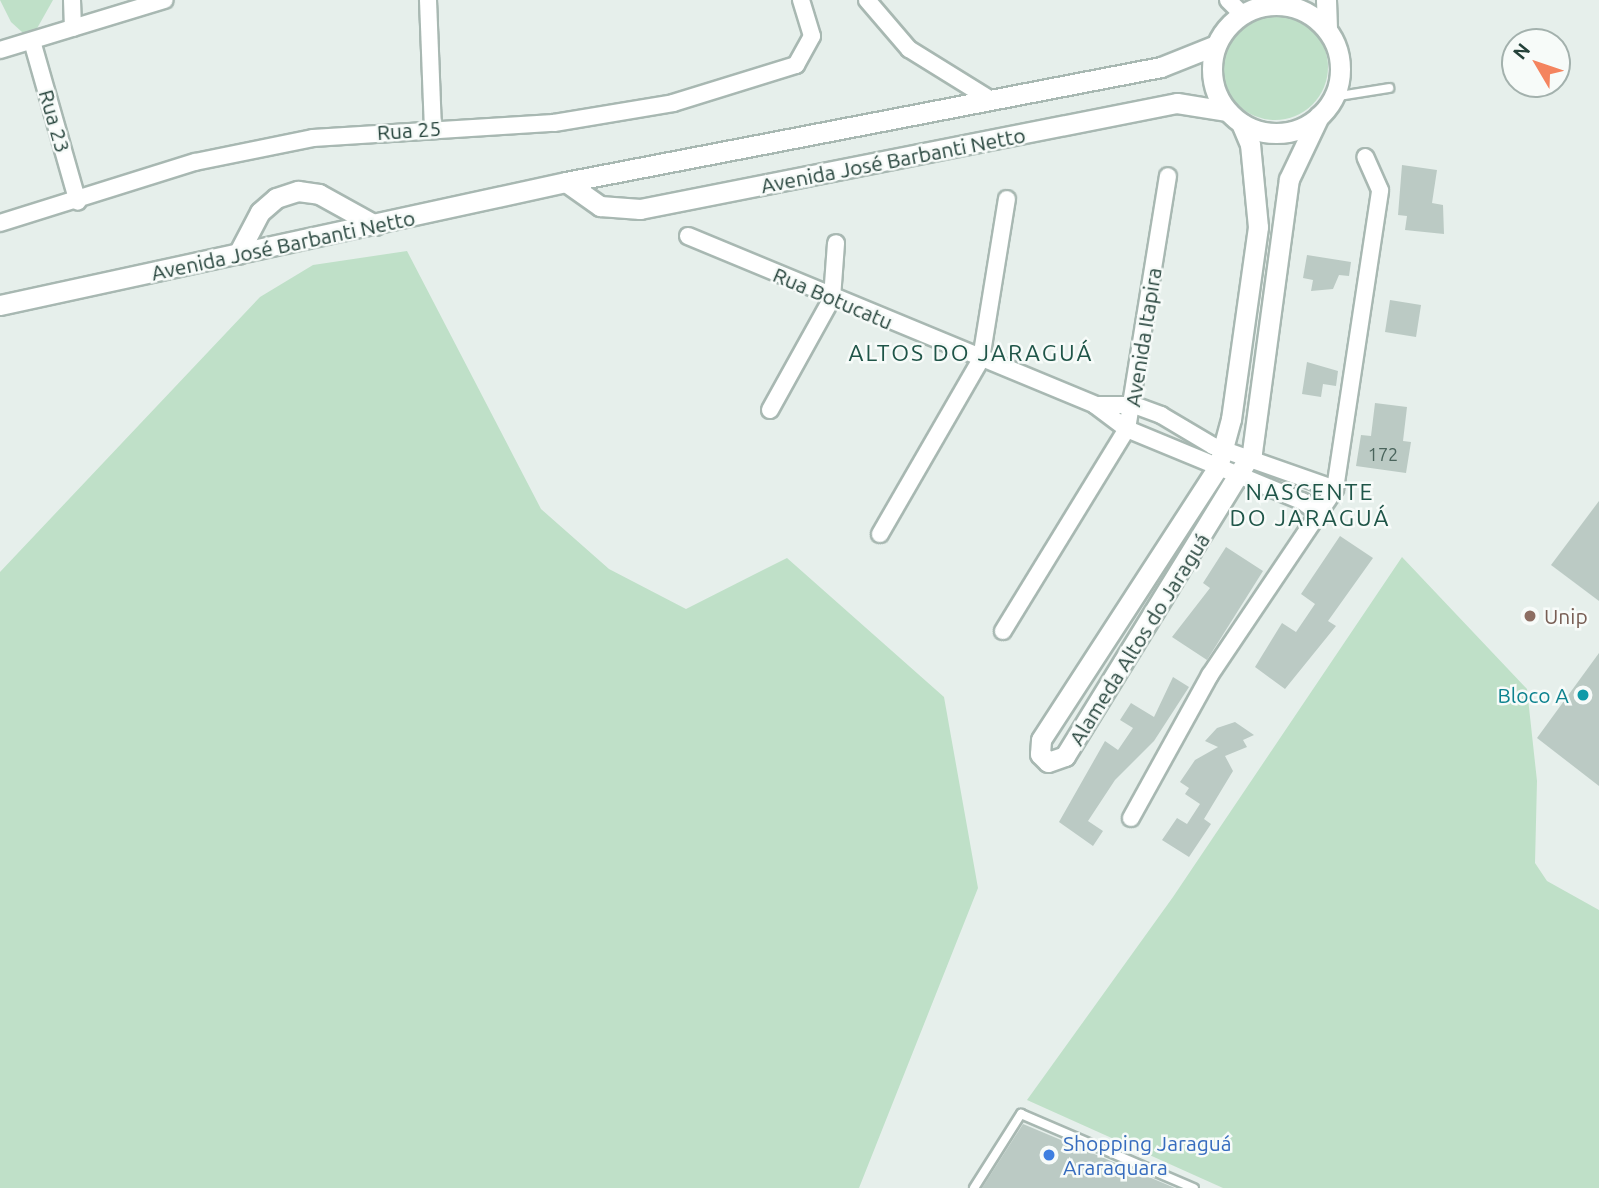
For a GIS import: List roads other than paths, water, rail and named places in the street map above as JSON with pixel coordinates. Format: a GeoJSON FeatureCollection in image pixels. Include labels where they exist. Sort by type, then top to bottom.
{"type":"FeatureCollection","features":[{"type":"Feature","properties":{"kind":"street"},"geometry":{"type":"LineString","coordinates":[[72,0],[73,28]]}},
{"type":"Feature","properties":{"kind":"street"},"geometry":{"type":"LineString","coordinates":[[2,46],[32,41],[164,0]]}},
{"type":"Feature","properties":{"kind":"street"},"geometry":{"type":"LineString","coordinates":[[428,0],[433,128]]}},
{"type":"Feature","properties":{"kind":"street","name":"Rua 25"},"geometry":{"type":"LineString","coordinates":[[0,223],[78,202],[208,159],[313,138],[433,128],[554,123],[673,103],[790,69],[811,43],[812,23],[801,0]]}},
{"type":"Feature","properties":{"kind":"street"},"geometry":{"type":"LineString","coordinates":[[867,0],[909,49],[988,99]]}},
{"type":"Feature","properties":{"kind":"street"},"geometry":{"type":"LineString","coordinates":[[1326,0],[1327,30],[1339,63],[1333,97],[1319,116],[1281,132],[1234,117],[1213,79],[1216,45],[1235,7],[1277,2],[1312,16],[1327,30]]}},
{"type":"Feature","properties":{"kind":"street","name":"Rua 23"},"geometry":{"type":"LineString","coordinates":[[32,41],[78,202]]}},
{"type":"Feature","properties":{"kind":"street","name":"Avenida José Barbanti Netto"},"geometry":{"type":"LineString","coordinates":[[0,305],[566,182],[1161,67],[1216,45]]}},
{"type":"Feature","properties":{"kind":"street","name":"Avenida José Barbanti Netto"},"geometry":{"type":"LineString","coordinates":[[566,182],[600,206],[640,209],[1177,103],[1234,117]]}},
{"type":"Feature","properties":{"kind":"street","name":"Alameda Altos do Jaraguá"},"geometry":{"type":"LineString","coordinates":[[1234,117],[1250,144],[1258,227],[1220,459],[1041,740],[1040,754],[1048,762],[1065,756],[1246,472],[1289,179],[1319,116]]}},
{"type":"Feature","properties":{"kind":"street"},"geometry":{"type":"LineString","coordinates":[[1131,818],[1210,675],[1316,513],[1335,489],[1380,190],[1365,157]]}},
{"type":"Feature","properties":{"kind":"street","name":"Avenida Itapira"},"geometry":{"type":"LineString","coordinates":[[1003,631],[1140,409],[1168,176]]}},
{"type":"Feature","properties":{"kind":"street"},"geometry":{"type":"LineString","coordinates":[[238,254],[260,212],[276,198],[298,191],[328,198],[375,225]]}},
{"type":"Feature","properties":{"kind":"street"},"geometry":{"type":"LineString","coordinates":[[880,534],[981,359],[1007,199]]}},
{"type":"Feature","properties":{"kind":"street","name":"Rua Botucatu"},"geometry":{"type":"LineString","coordinates":[[688,236],[1095,405],[1127,429],[1220,459]]}},
{"type":"Feature","properties":{"kind":"street"},"geometry":{"type":"LineString","coordinates":[[771,410],[832,298],[836,243]]}},
{"type":"Feature","properties":{"kind":"street","name":"Rua Botucatu"},"geometry":{"type":"LineString","coordinates":[[1095,405],[1140,409]]}},
{"type":"Feature","properties":{"kind":"street"},"geometry":{"type":"LineString","coordinates":[[1140,409],[1194,431],[1197,438],[1220,459],[1246,472],[1335,489]]}},
{"type":"Feature","properties":{"kind":"street"},"geometry":{"type":"LineString","coordinates":[[1246,472],[1253,493],[1297,510],[1316,513]]}},
{"type":"Feature","properties":{"kind":"lane"},"geometry":{"type":"LineString","coordinates":[[1333,97],[1389,88]]}},
{"type":"Feature","properties":{"kind":"lane"},"geometry":{"type":"LineString","coordinates":[[974,1188],[1021,1114],[1194,1188]]}},
{"type":"Feature","properties":{"kind":"place","name":"Unip"},"geometry":{"type":"Point","coordinates":[1530,616]}},
{"type":"Feature","properties":{"kind":"place","name":"Bloco A"},"geometry":{"type":"Point","coordinates":[1583,695]}},
{"type":"Feature","properties":{"kind":"place","name":"Shopping Jaraguá Araraquara"},"geometry":{"type":"Point","coordinates":[1049,1155]}},
{"type":"Feature","properties":{"kind":"district","name":"ALTOS DO JARAGUÁ"},"geometry":{"type":"Point","coordinates":[971,353]}},
{"type":"Feature","properties":{"kind":"district","name":"NASCENTE DO JARAGUÁ"},"geometry":{"type":"Point","coordinates":[1310,505]}}]}
